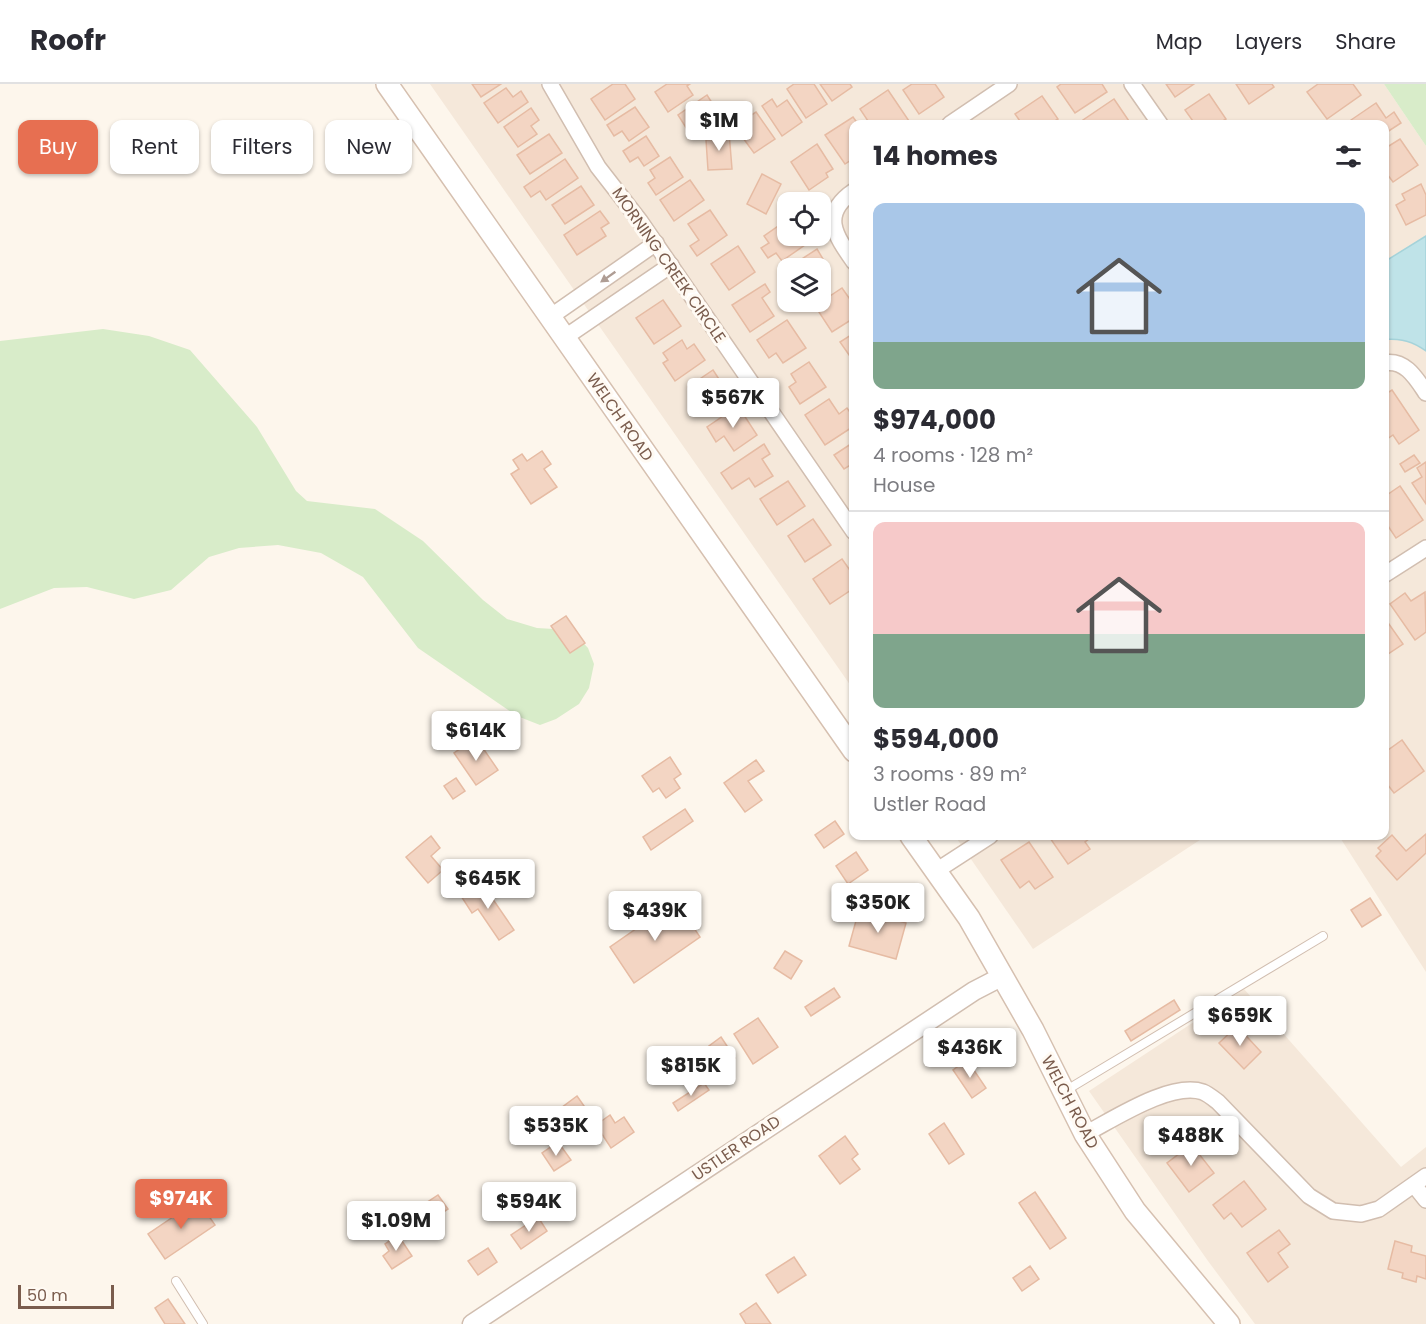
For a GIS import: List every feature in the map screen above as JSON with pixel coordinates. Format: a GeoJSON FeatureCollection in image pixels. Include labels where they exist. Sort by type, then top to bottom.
{"type":"FeatureCollection","features":[{"type":"Feature","properties":{"kind":"main road","name":"WELCH ROAD"},"geometry":{"type":"LineString","coordinates":[[387,84],[849,744]]}},
{"type":"Feature","properties":{"kind":"main road","name":"WELCH ROAD"},"geometry":{"type":"LineString","coordinates":[[914,840],[969,918],[1003,976],[1085,1134],[1136,1211],[1229,1324]]}},
{"type":"Feature","properties":{"kind":"street","name":"MORNING CREEK CIRCLE"},"geometry":{"type":"LineString","coordinates":[[550,84],[598,167],[656,243],[848,514]]}},
{"type":"Feature","properties":{"kind":"street"},"geometry":{"type":"LineString","coordinates":[[956,120],[1009,84]]}},
{"type":"Feature","properties":{"kind":"street"},"geometry":{"type":"LineString","coordinates":[[1132,84],[1157,120]]}},
{"type":"Feature","properties":{"kind":"street"},"geometry":{"type":"LineString","coordinates":[[849,194],[843,198],[833,214],[835,234],[849,255]]}},
{"type":"Feature","properties":{"kind":"street"},"geometry":{"type":"LineString","coordinates":[[549,317],[656,243]]}},
{"type":"Feature","properties":{"kind":"street"},"geometry":{"type":"LineString","coordinates":[[564,338],[671,265]]}},
{"type":"Feature","properties":{"kind":"street"},"geometry":{"type":"LineString","coordinates":[[1389,364],[1401,365],[1413,374],[1426,393]]}},
{"type":"Feature","properties":{"kind":"street"},"geometry":{"type":"LineString","coordinates":[[1389,572],[1426,548]]}},
{"type":"Feature","properties":{"kind":"street"},"geometry":{"type":"LineString","coordinates":[[936,871],[984,840]]}},
{"type":"Feature","properties":{"kind":"street","name":"USTLER ROAD"},"geometry":{"type":"LineString","coordinates":[[472,1324],[974,991],[1003,976]]}},
{"type":"Feature","properties":{"kind":"street"},"geometry":{"type":"LineString","coordinates":[[1085,1134],[1166,1093],[1185,1089],[1200,1091],[1218,1102],[1309,1196],[1324,1207],[1351,1214],[1370,1212],[1387,1205],[1420,1180],[1426,1200]]}},
{"type":"Feature","properties":{"kind":"lane"},"geometry":{"type":"LineString","coordinates":[[1063,1092],[1323,936]]}},
{"type":"Feature","properties":{"kind":"lane"},"geometry":{"type":"LineString","coordinates":[[176,1281],[203,1324]]}},
{"type":"Feature","properties":{"kind":"shaded area"},"geometry":{"type":"Polygon","coordinates":[[[430,84],[1384,84],[1426,146],[1426,972],[1342,840],[1389,840],[1389,120],[849,120],[849,683],[430,84]]]}},
{"type":"Feature","properties":{"kind":"shaded area"},"geometry":{"type":"Polygon","coordinates":[[[958,840],[1200,840],[1033,949],[958,840]]]}},
{"type":"Feature","properties":{"kind":"shaded area"},"geometry":{"type":"Polygon","coordinates":[[[1244,989],[1401,1167],[1426,1147],[1426,1324],[1255,1324],[1089,1091],[1244,989]]]}},
{"type":"Feature","properties":{"kind":"green space"},"geometry":{"type":"Polygon","coordinates":[[[1384,84],[1426,84],[1426,146],[1384,84]]]}},
{"type":"Feature","properties":{"kind":"green space"},"geometry":{"type":"Polygon","coordinates":[[[103,329],[149,336],[190,350],[257,427],[296,491],[307,501],[375,509],[423,541],[483,600],[507,619],[537,628],[571,630],[588,648],[594,664],[589,688],[579,704],[556,719],[540,725],[517,716],[418,648],[363,577],[321,553],[278,545],[239,548],[209,557],[171,590],[134,599],[87,587],[54,588],[0,609],[0,341],[103,329]]]}},
{"type":"Feature","properties":{"kind":"water"},"geometry":{"type":"Polygon","coordinates":[[[1426,236],[1426,351],[1407,341],[1389,339],[1389,259],[1426,236]]]}},
{"type":"Feature","properties":{"kind":"building"},"geometry":{"type":"Polygon","coordinates":[[[472,84],[501,84],[481,97],[472,84]]]}},
{"type":"Feature","properties":{"kind":"building"},"geometry":{"type":"Polygon","coordinates":[[[613,84],[625,84],[635,99],[605,120],[591,99],[613,84]]]}},
{"type":"Feature","properties":{"kind":"building"},"geometry":{"type":"Polygon","coordinates":[[[667,84],[690,84],[687,86],[693,95],[668,112],[655,92],[667,84]]]}},
{"type":"Feature","properties":{"kind":"building"},"geometry":{"type":"Polygon","coordinates":[[[794,84],[814,84],[827,104],[806,118],[787,89],[794,84]]]}},
{"type":"Feature","properties":{"kind":"building"},"geometry":{"type":"Polygon","coordinates":[[[820,84],[850,84],[852,87],[832,101],[820,84]]]}},
{"type":"Feature","properties":{"kind":"building"},"geometry":{"type":"Polygon","coordinates":[[[912,84],[935,84],[944,97],[919,114],[903,90],[912,84]]]}},
{"type":"Feature","properties":{"kind":"building"},"geometry":{"type":"Polygon","coordinates":[[[1061,84],[1102,84],[1107,92],[1075,113],[1057,87],[1061,84]]]}},
{"type":"Feature","properties":{"kind":"building"},"geometry":{"type":"Polygon","coordinates":[[[1166,84],[1194,84],[1175,97],[1166,84]]]}},
{"type":"Feature","properties":{"kind":"building"},"geometry":{"type":"Polygon","coordinates":[[[1236,84],[1272,84],[1274,87],[1249,104],[1236,84]]]}},
{"type":"Feature","properties":{"kind":"building"},"geometry":{"type":"Polygon","coordinates":[[[1318,84],[1353,84],[1361,95],[1327,119],[1307,92],[1318,84]]]}},
{"type":"Feature","properties":{"kind":"building"},"geometry":{"type":"Polygon","coordinates":[[[506,88],[513,97],[521,91],[528,102],[498,123],[484,103],[506,88]]]}},
{"type":"Feature","properties":{"kind":"building"},"geometry":{"type":"Polygon","coordinates":[[[888,90],[908,120],[867,120],[860,109],[888,90]]]}},
{"type":"Feature","properties":{"kind":"building"},"geometry":{"type":"Polygon","coordinates":[[[1209,94],[1226,119],[1192,120],[1185,110],[1209,94]]]}},
{"type":"Feature","properties":{"kind":"building"},"geometry":{"type":"Polygon","coordinates":[[[707,95],[714,106],[709,109],[715,117],[690,134],[678,115],[707,95]]]}},
{"type":"Feature","properties":{"kind":"building"},"geometry":{"type":"Polygon","coordinates":[[[1042,96],[1058,119],[1019,120],[1015,114],[1042,96]]]}},
{"type":"Feature","properties":{"kind":"building"},"geometry":{"type":"Polygon","coordinates":[[[772,99],[777,107],[787,100],[802,122],[782,136],[762,106],[772,99]]]}},
{"type":"Feature","properties":{"kind":"building"},"geometry":{"type":"Polygon","coordinates":[[[1114,99],[1128,120],[1083,120],[1114,99]]]}},
{"type":"Feature","properties":{"kind":"building"},"geometry":{"type":"Polygon","coordinates":[[[1376,103],[1386,118],[1394,112],[1401,123],[1389,131],[1389,120],[1351,120],[1376,103]]]}},
{"type":"Feature","properties":{"kind":"building"},"geometry":{"type":"Polygon","coordinates":[[[635,107],[649,127],[629,141],[622,131],[614,136],[607,125],[635,107]]]}},
{"type":"Feature","properties":{"kind":"building"},"geometry":{"type":"Polygon","coordinates":[[[531,108],[539,120],[531,126],[537,134],[518,147],[504,127],[531,108]]]}},
{"type":"Feature","properties":{"kind":"building"},"geometry":{"type":"Polygon","coordinates":[[[756,112],[775,139],[754,153],[740,134],[747,129],[742,121],[756,112]]]}},
{"type":"Feature","properties":{"kind":"building"},"geometry":{"type":"Polygon","coordinates":[[[853,117],[855,120],[849,120],[849,161],[845,164],[825,135],[853,117]]]}},
{"type":"Feature","properties":{"kind":"building"},"geometry":{"type":"Polygon","coordinates":[[[729,132],[732,169],[708,170],[706,140],[712,139],[712,133],[729,132]]]}},
{"type":"Feature","properties":{"kind":"building"},"geometry":{"type":"Polygon","coordinates":[[[549,134],[562,153],[530,174],[517,155],[549,134]]]}},
{"type":"Feature","properties":{"kind":"building"},"geometry":{"type":"Polygon","coordinates":[[[646,136],[659,156],[644,166],[638,157],[630,162],[623,151],[646,136]]]}},
{"type":"Feature","properties":{"kind":"building"},"geometry":{"type":"Polygon","coordinates":[[[1400,139],[1418,165],[1393,182],[1389,177],[1389,146],[1400,139]]]}},
{"type":"Feature","properties":{"kind":"building"},"geometry":{"type":"Polygon","coordinates":[[[817,144],[833,169],[826,173],[828,177],[809,190],[791,162],[817,144]]]}},
{"type":"Feature","properties":{"kind":"building"},"geometry":{"type":"Polygon","coordinates":[[[670,157],[683,177],[656,195],[648,183],[655,178],[650,170],[670,157]]]}},
{"type":"Feature","properties":{"kind":"building"},"geometry":{"type":"Polygon","coordinates":[[[565,159],[578,178],[546,200],[540,191],[531,197],[524,187],[565,159]]]}},
{"type":"Feature","properties":{"kind":"building"},"geometry":{"type":"Polygon","coordinates":[[[762,174],[781,184],[766,214],[747,204],[762,174]]]}},
{"type":"Feature","properties":{"kind":"building"},"geometry":{"type":"Polygon","coordinates":[[[690,180],[704,200],[674,221],[660,200],[690,180]]]}},
{"type":"Feature","properties":{"kind":"building"},"geometry":{"type":"Polygon","coordinates":[[[1421,184],[1426,195],[1426,215],[1406,225],[1396,205],[1405,200],[1402,194],[1421,184]]]}},
{"type":"Feature","properties":{"kind":"building"},"geometry":{"type":"Polygon","coordinates":[[[581,186],[594,205],[565,224],[552,205],[581,186]]]}},
{"type":"Feature","properties":{"kind":"building"},"geometry":{"type":"Polygon","coordinates":[[[710,210],[727,235],[697,256],[690,246],[699,240],[688,224],[710,210]]]}},
{"type":"Feature","properties":{"kind":"building"},"geometry":{"type":"Polygon","coordinates":[[[600,211],[609,223],[601,228],[606,236],[577,255],[564,235],[600,211]]]}},
{"type":"Feature","properties":{"kind":"building"},"geometry":{"type":"Polygon","coordinates":[[[777,227],[777,246],[803,246],[786,258],[780,258],[776,253],[768,258],[761,248],[769,243],[764,236],[777,227]]]}},
{"type":"Feature","properties":{"kind":"building"},"geometry":{"type":"Polygon","coordinates":[[[738,246],[755,272],[729,290],[711,264],[738,246]]]}},
{"type":"Feature","properties":{"kind":"building"},"geometry":{"type":"Polygon","coordinates":[[[817,249],[822,258],[803,258],[817,249]]]}},
{"type":"Feature","properties":{"kind":"building"},"geometry":{"type":"Polygon","coordinates":[[[765,284],[770,292],[762,298],[774,316],[750,332],[732,305],[765,284]]]}},
{"type":"Feature","properties":{"kind":"building"},"geometry":{"type":"Polygon","coordinates":[[[842,288],[849,298],[849,321],[832,332],[819,312],[831,312],[831,295],[842,288]]]}},
{"type":"Feature","properties":{"kind":"building"},"geometry":{"type":"Polygon","coordinates":[[[663,300],[681,326],[654,344],[636,318],[663,300]]]}},
{"type":"Feature","properties":{"kind":"building"},"geometry":{"type":"Polygon","coordinates":[[[787,320],[806,348],[783,363],[776,353],[769,358],[757,340],[787,320]]]}},
{"type":"Feature","properties":{"kind":"building"},"geometry":{"type":"Polygon","coordinates":[[[849,336],[849,355],[840,342],[849,336]]]}},
{"type":"Feature","properties":{"kind":"building"},"geometry":{"type":"Polygon","coordinates":[[[682,340],[687,349],[694,344],[705,360],[675,381],[663,363],[668,360],[663,353],[682,340]]]}},
{"type":"Feature","properties":{"kind":"building"},"geometry":{"type":"Polygon","coordinates":[[[809,362],[826,387],[800,404],[789,387],[796,382],[791,374],[809,362]]]}},
{"type":"Feature","properties":{"kind":"building"},"geometry":{"type":"Polygon","coordinates":[[[713,370],[732,399],[707,416],[688,387],[713,370]]]}},
{"type":"Feature","properties":{"kind":"building"},"geometry":{"type":"Polygon","coordinates":[[[1392,390],[1419,430],[1399,444],[1393,435],[1389,438],[1389,392],[1392,390]]]}},
{"type":"Feature","properties":{"kind":"building"},"geometry":{"type":"Polygon","coordinates":[[[829,399],[839,414],[847,408],[849,411],[849,429],[825,445],[805,415],[829,399]]]}},
{"type":"Feature","properties":{"kind":"building"},"geometry":{"type":"Polygon","coordinates":[[[738,406],[757,435],[734,451],[724,436],[716,442],[707,427],[738,406]]]}},
{"type":"Feature","properties":{"kind":"building"},"geometry":{"type":"Polygon","coordinates":[[[764,444],[770,454],[762,459],[773,476],[755,487],[749,478],[732,489],[721,473],[764,444]]]}},
{"type":"Feature","properties":{"kind":"building"},"geometry":{"type":"Polygon","coordinates":[[[849,445],[849,466],[844,469],[834,455],[849,445]]]}},
{"type":"Feature","properties":{"kind":"building"},"geometry":{"type":"Polygon","coordinates":[[[542,451],[551,464],[544,469],[557,487],[531,504],[511,474],[519,469],[513,460],[522,454],[527,461],[542,451]]]}},
{"type":"Feature","properties":{"kind":"building"},"geometry":{"type":"Polygon","coordinates":[[[1414,455],[1420,463],[1405,472],[1400,464],[1414,455]]]}},
{"type":"Feature","properties":{"kind":"building"},"geometry":{"type":"Polygon","coordinates":[[[1426,462],[1426,504],[1412,483],[1422,477],[1417,468],[1426,462]]]}},
{"type":"Feature","properties":{"kind":"building"},"geometry":{"type":"Polygon","coordinates":[[[788,481],[805,506],[777,525],[760,499],[788,481]]]}},
{"type":"Feature","properties":{"kind":"building"},"geometry":{"type":"Polygon","coordinates":[[[1400,486],[1423,520],[1396,538],[1389,528],[1389,494],[1400,486]]]}},
{"type":"Feature","properties":{"kind":"building"},"geometry":{"type":"Polygon","coordinates":[[[813,519],[831,545],[805,562],[788,536],[813,519]]]}},
{"type":"Feature","properties":{"kind":"building"},"geometry":{"type":"Polygon","coordinates":[[[842,559],[849,569],[849,591],[830,604],[813,579],[842,559]]]}},
{"type":"Feature","properties":{"kind":"building"},"geometry":{"type":"Polygon","coordinates":[[[1425,592],[1426,632],[1415,640],[1390,604],[1405,593],[1411,601],[1425,592]]]}},
{"type":"Feature","properties":{"kind":"building"},"geometry":{"type":"Polygon","coordinates":[[[566,616],[585,643],[570,653],[551,626],[566,616]]]}},
{"type":"Feature","properties":{"kind":"building"},"geometry":{"type":"Polygon","coordinates":[[[1389,624],[1403,644],[1389,653],[1389,624]]]}},
{"type":"Feature","properties":{"kind":"building"},"geometry":{"type":"Polygon","coordinates":[[[476,738],[498,770],[476,785],[454,753],[476,738]]]}},
{"type":"Feature","properties":{"kind":"building"},"geometry":{"type":"Polygon","coordinates":[[[1402,740],[1424,771],[1394,793],[1389,786],[1389,749],[1402,740]]]}},
{"type":"Feature","properties":{"kind":"building"},"geometry":{"type":"Polygon","coordinates":[[[670,757],[681,774],[674,779],[680,788],[666,798],[659,788],[653,792],[642,776],[670,757]]]}},
{"type":"Feature","properties":{"kind":"building"},"geometry":{"type":"Polygon","coordinates":[[[756,760],[764,771],[748,781],[762,800],[745,812],[724,783],[756,760]]]}},
{"type":"Feature","properties":{"kind":"building"},"geometry":{"type":"Polygon","coordinates":[[[456,778],[465,791],[453,799],[444,786],[456,778]]]}},
{"type":"Feature","properties":{"kind":"building"},"geometry":{"type":"Polygon","coordinates":[[[685,809],[693,821],[651,850],[643,837],[685,809]]]}},
{"type":"Feature","properties":{"kind":"building"},"geometry":{"type":"Polygon","coordinates":[[[835,821],[844,834],[824,848],[815,835],[835,821]]]}},
{"type":"Feature","properties":{"kind":"building"},"geometry":{"type":"Polygon","coordinates":[[[1426,834],[1426,853],[1397,880],[1376,856],[1381,851],[1378,848],[1392,835],[1406,851],[1426,834]]]}},
{"type":"Feature","properties":{"kind":"building"},"geometry":{"type":"Polygon","coordinates":[[[431,836],[440,848],[431,856],[443,870],[428,883],[406,857],[431,836]]]}},
{"type":"Feature","properties":{"kind":"building"},"geometry":{"type":"Polygon","coordinates":[[[1051,840],[1088,840],[1085,842],[1090,849],[1068,864],[1051,840]]]}},
{"type":"Feature","properties":{"kind":"building"},"geometry":{"type":"Polygon","coordinates":[[[1029,842],[1053,877],[1035,889],[1029,881],[1020,888],[1001,860],[1029,842]]]}},
{"type":"Feature","properties":{"kind":"building"},"geometry":{"type":"Polygon","coordinates":[[[856,852],[868,870],[848,884],[836,866],[856,852]]]}},
{"type":"Feature","properties":{"kind":"building"},"geometry":{"type":"Polygon","coordinates":[[[481,882],[514,930],[499,940],[478,909],[472,913],[461,896],[481,882]]]}},
{"type":"Feature","properties":{"kind":"building"},"geometry":{"type":"Polygon","coordinates":[[[1370,898],[1381,915],[1362,927],[1351,910],[1370,898]]]}},
{"type":"Feature","properties":{"kind":"building"},"geometry":{"type":"Polygon","coordinates":[[[676,901],[700,937],[634,983],[610,947],[676,901]]]}},
{"type":"Feature","properties":{"kind":"building"},"geometry":{"type":"Polygon","coordinates":[[[859,910],[906,923],[896,959],[849,946],[859,910]]]}},
{"type":"Feature","properties":{"kind":"building"},"geometry":{"type":"Polygon","coordinates":[[[785,951],[802,961],[791,979],[774,968],[785,951]]]}},
{"type":"Feature","properties":{"kind":"building"},"geometry":{"type":"Polygon","coordinates":[[[834,988],[840,997],[811,1016],[805,1007],[834,988]]]}},
{"type":"Feature","properties":{"kind":"building"},"geometry":{"type":"Polygon","coordinates":[[[1174,1000],[1180,1010],[1131,1041],[1125,1031],[1174,1000]]]}},
{"type":"Feature","properties":{"kind":"building"},"geometry":{"type":"Polygon","coordinates":[[[758,1018],[778,1047],[753,1064],[734,1034],[758,1018]]]}},
{"type":"Feature","properties":{"kind":"building"},"geometry":{"type":"Polygon","coordinates":[[[1237,1026],[1261,1052],[1244,1069],[1219,1043],[1237,1026]]]}},
{"type":"Feature","properties":{"kind":"building"},"geometry":{"type":"Polygon","coordinates":[[[721,1037],[735,1058],[722,1066],[709,1046],[721,1037]]]}},
{"type":"Feature","properties":{"kind":"building"},"geometry":{"type":"Polygon","coordinates":[[[967,1060],[986,1088],[972,1098],[953,1070],[967,1060]]]}},
{"type":"Feature","properties":{"kind":"building"},"geometry":{"type":"Polygon","coordinates":[[[704,1083],[709,1090],[678,1111],[673,1103],[704,1083]]]}},
{"type":"Feature","properties":{"kind":"building"},"geometry":{"type":"Polygon","coordinates":[[[577,1096],[589,1113],[573,1125],[561,1108],[577,1096]]]}},
{"type":"Feature","properties":{"kind":"building"},"geometry":{"type":"Polygon","coordinates":[[[610,1115],[615,1123],[624,1117],[634,1132],[611,1148],[596,1125],[610,1115]]]}},
{"type":"Feature","properties":{"kind":"building"},"geometry":{"type":"Polygon","coordinates":[[[944,1123],[964,1154],[949,1164],[929,1134],[944,1123]]]}},
{"type":"Feature","properties":{"kind":"building"},"geometry":{"type":"Polygon","coordinates":[[[845,1136],[858,1154],[852,1159],[860,1169],[840,1184],[819,1156],[845,1136]]]}},
{"type":"Feature","properties":{"kind":"building"},"geometry":{"type":"Polygon","coordinates":[[[1196,1141],[1204,1151],[1199,1154],[1214,1173],[1189,1192],[1167,1163],[1196,1141]]]}},
{"type":"Feature","properties":{"kind":"building"},"geometry":{"type":"Polygon","coordinates":[[[558,1142],[571,1160],[554,1171],[542,1153],[558,1142]]]}},
{"type":"Feature","properties":{"kind":"building"},"geometry":{"type":"Polygon","coordinates":[[[1244,1181],[1266,1209],[1242,1227],[1231,1213],[1224,1219],[1213,1205],[1244,1181]]]}},
{"type":"Feature","properties":{"kind":"building"},"geometry":{"type":"Polygon","coordinates":[[[1035,1192],[1066,1238],[1050,1249],[1019,1203],[1035,1192]]]}},
{"type":"Feature","properties":{"kind":"building"},"geometry":{"type":"Polygon","coordinates":[[[438,1195],[448,1209],[436,1217],[426,1203],[438,1195]]]}},
{"type":"Feature","properties":{"kind":"building"},"geometry":{"type":"Polygon","coordinates":[[[198,1200],[215,1225],[165,1259],[148,1234],[198,1200]]]}},
{"type":"Feature","properties":{"kind":"building"},"geometry":{"type":"Polygon","coordinates":[[[538,1217],[547,1231],[521,1249],[511,1235],[538,1217]]]}},
{"type":"Feature","properties":{"kind":"building"},"geometry":{"type":"Polygon","coordinates":[[[1279,1230],[1290,1244],[1278,1253],[1288,1267],[1268,1282],[1247,1253],[1279,1230]]]}},
{"type":"Feature","properties":{"kind":"building"},"geometry":{"type":"Polygon","coordinates":[[[398,1235],[412,1256],[392,1269],[383,1256],[389,1251],[385,1244],[398,1235]]]}},
{"type":"Feature","properties":{"kind":"building"},"geometry":{"type":"Polygon","coordinates":[[[1395,1241],[1412,1246],[1411,1252],[1426,1256],[1426,1279],[1417,1276],[1416,1282],[1402,1278],[1403,1273],[1388,1269],[1395,1241]]]}},
{"type":"Feature","properties":{"kind":"building"},"geometry":{"type":"Polygon","coordinates":[[[488,1248],[497,1262],[478,1275],[468,1261],[488,1248]]]}},
{"type":"Feature","properties":{"kind":"building"},"geometry":{"type":"Polygon","coordinates":[[[794,1257],[806,1275],[778,1293],[766,1275],[794,1257]]]}},
{"type":"Feature","properties":{"kind":"building"},"geometry":{"type":"Polygon","coordinates":[[[1030,1266],[1039,1279],[1022,1291],[1013,1278],[1030,1266]]]}},
{"type":"Feature","properties":{"kind":"building"},"geometry":{"type":"Polygon","coordinates":[[[168,1299],[185,1324],[165,1324],[155,1308],[168,1299]]]}},
{"type":"Feature","properties":{"kind":"building"},"geometry":{"type":"Polygon","coordinates":[[[756,1303],[771,1324],[746,1324],[740,1314],[756,1303]]]}}]}
